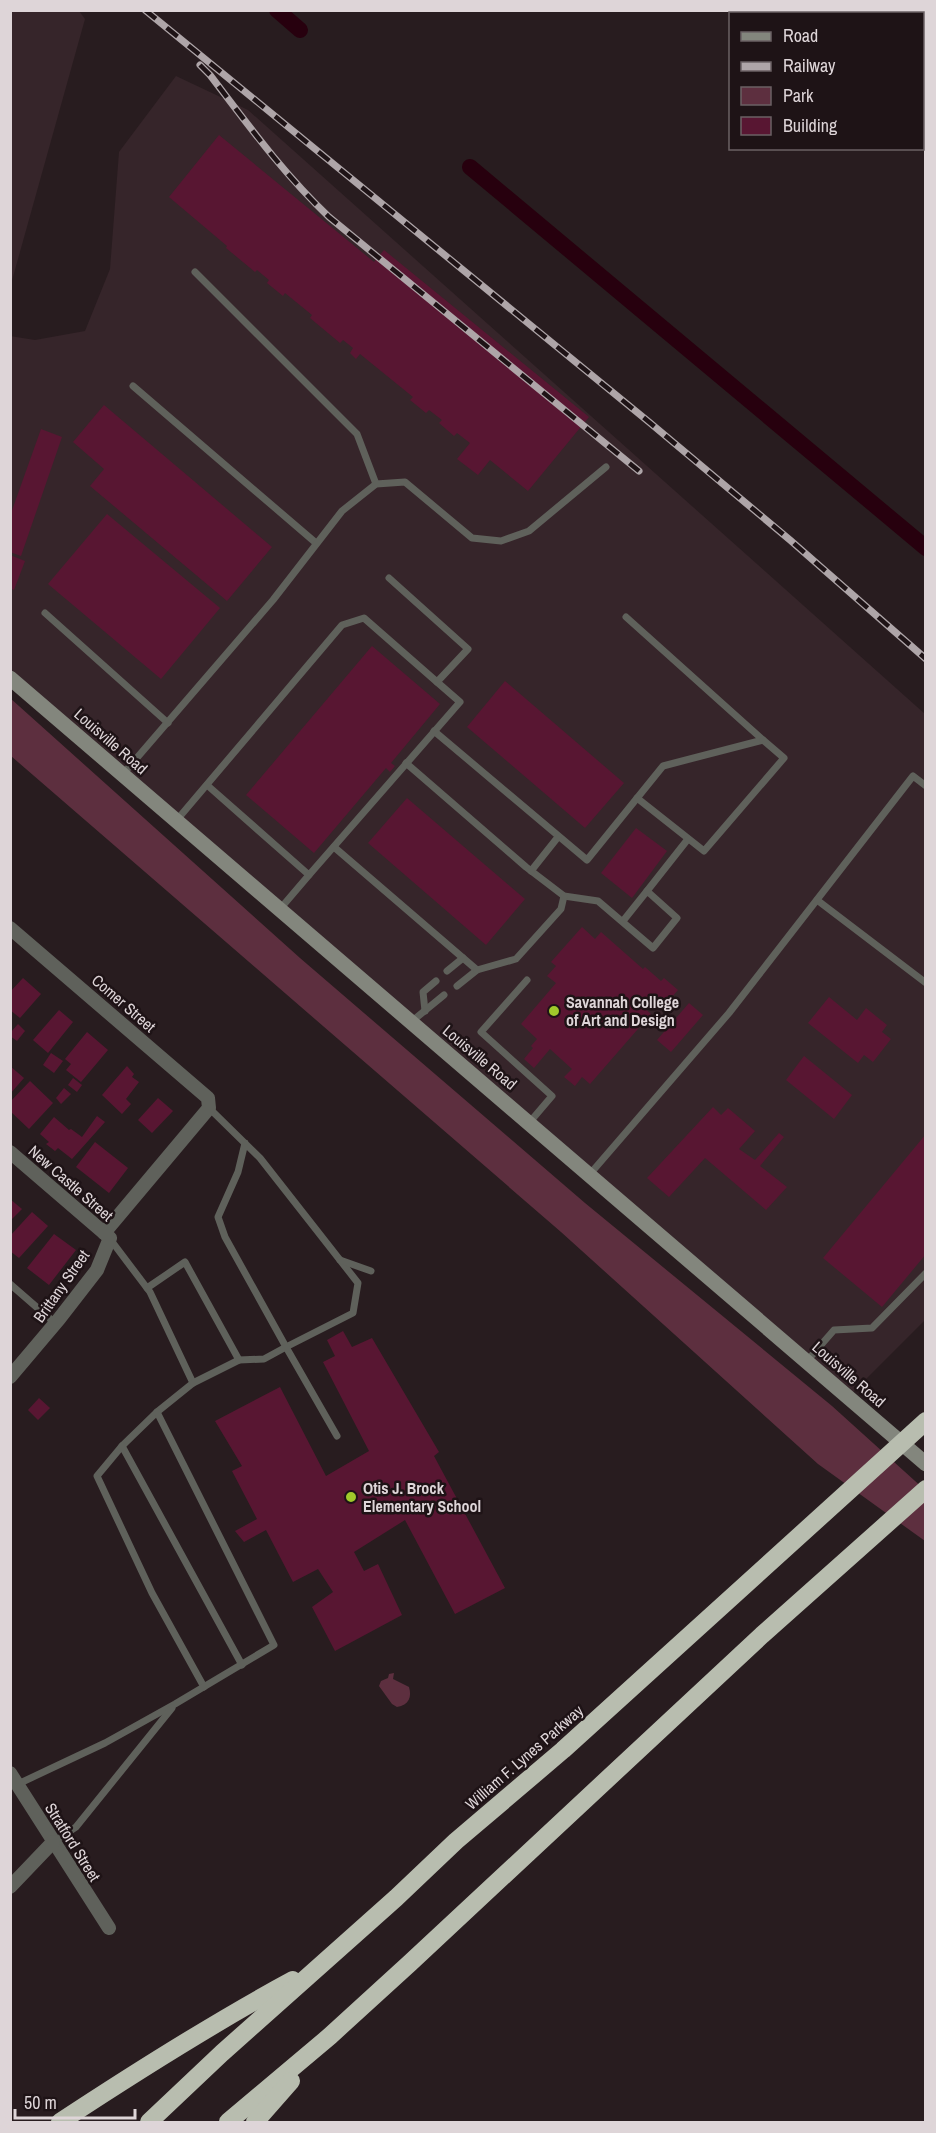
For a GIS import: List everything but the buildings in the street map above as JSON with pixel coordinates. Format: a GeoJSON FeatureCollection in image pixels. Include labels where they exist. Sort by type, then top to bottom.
{"type":"FeatureCollection","features":[{"type":"Feature","properties":{"kind":"highway","name":"William F. Lynes Parkway"},"geometry":{"type":"LineString","coordinates":[[148,2122],[456,1841],[571,1742],[926,1421]]}},
{"type":"Feature","properties":{"kind":"highway"},"geometry":{"type":"LineString","coordinates":[[228,2122],[330,2036],[762,1635],[926,1489]]}},
{"type":"Feature","properties":{"kind":"highway"},"geometry":{"type":"LineString","coordinates":[[60,2122],[230,2014],[321,1964]]}},
{"type":"Feature","properties":{"kind":"highway"},"geometry":{"type":"LineString","coordinates":[[255,2122],[330,2036]]}},
{"type":"Feature","properties":{"kind":"main road","name":"Louisville Road"},"geometry":{"type":"LineString","coordinates":[[10,678],[926,1464]]}},
{"type":"Feature","properties":{"kind":"street","name":"Comer Street"},"geometry":{"type":"LineString","coordinates":[[10,928],[208,1098],[209,1107]]}},
{"type":"Feature","properties":{"kind":"street","name":"Brittany Street"},"geometry":{"type":"LineString","coordinates":[[10,1377],[56,1324],[97,1270],[107,1236],[209,1107]]}},
{"type":"Feature","properties":{"kind":"street","name":"New Castle Street"},"geometry":{"type":"LineString","coordinates":[[10,1152],[107,1236]]}},
{"type":"Feature","properties":{"kind":"street","name":"Stratford Street"},"geometry":{"type":"LineString","coordinates":[[13,1778],[109,1928]]}},
{"type":"Feature","properties":{"kind":"street"},"geometry":{"type":"LineString","coordinates":[[10,1887],[52,1842]]}},
{"type":"Feature","properties":{"kind":"lane"},"geometry":{"type":"LineString","coordinates":[[195,272],[357,434],[376,484]]}},
{"type":"Feature","properties":{"kind":"lane"},"geometry":{"type":"LineString","coordinates":[[133,386],[316,543]]}},
{"type":"Feature","properties":{"kind":"lane"},"geometry":{"type":"LineString","coordinates":[[123,774],[273,600],[342,511],[376,484],[405,482],[472,538],[501,541],[529,531],[606,467]]}},
{"type":"Feature","properties":{"kind":"lane"},"geometry":{"type":"LineString","coordinates":[[389,578],[468,649],[437,682]]}},
{"type":"Feature","properties":{"kind":"lane"},"geometry":{"type":"LineString","coordinates":[[45,613],[168,723]]}},
{"type":"Feature","properties":{"kind":"lane"},"geometry":{"type":"LineString","coordinates":[[626,617],[784,758],[704,851],[637,798]]}},
{"type":"Feature","properties":{"kind":"lane"},"geometry":{"type":"LineString","coordinates":[[176,820],[342,625],[364,618],[460,702],[280,909]]}},
{"type":"Feature","properties":{"kind":"lane"},"geometry":{"type":"LineString","coordinates":[[434,731],[587,860],[663,766],[763,740]]}},
{"type":"Feature","properties":{"kind":"lane"},"geometry":{"type":"LineString","coordinates":[[406,763],[531,871],[564,896],[598,901],[653,948],[678,918],[647,891]]}},
{"type":"Feature","properties":{"kind":"lane"},"geometry":{"type":"LineString","coordinates":[[590,1174],[729,1013],[913,776],[926,786]]}},
{"type":"Feature","properties":{"kind":"lane"},"geometry":{"type":"LineString","coordinates":[[207,785],[309,875]]}},
{"type":"Feature","properties":{"kind":"lane"},"geometry":{"type":"LineString","coordinates":[[531,871],[558,837]]}},
{"type":"Feature","properties":{"kind":"lane"},"geometry":{"type":"LineString","coordinates":[[623,921],[688,839]]}},
{"type":"Feature","properties":{"kind":"lane"},"geometry":{"type":"LineString","coordinates":[[334,847],[477,970]]}},
{"type":"Feature","properties":{"kind":"lane"},"geometry":{"type":"LineString","coordinates":[[457,986],[477,970],[516,959],[561,909],[564,896]]}},
{"type":"Feature","properties":{"kind":"lane"},"geometry":{"type":"LineString","coordinates":[[818,900],[926,983]]}},
{"type":"Feature","properties":{"kind":"lane"},"geometry":{"type":"LineString","coordinates":[[447,971],[463,958]]}},
{"type":"Feature","properties":{"kind":"lane"},"geometry":{"type":"LineString","coordinates":[[527,980],[481,1032],[552,1096],[529,1123]]}},
{"type":"Feature","properties":{"kind":"lane"},"geometry":{"type":"LineString","coordinates":[[424,1011],[423,992],[436,981]]}},
{"type":"Feature","properties":{"kind":"lane"},"geometry":{"type":"LineString","coordinates":[[411,1022],[444,995]]}},
{"type":"Feature","properties":{"kind":"lane"},"geometry":{"type":"LineString","coordinates":[[204,1687],[152,1593],[97,1476],[157,1412],[193,1383],[239,1360],[264,1359],[353,1313],[358,1283],[260,1158],[209,1107]]}},
{"type":"Feature","properties":{"kind":"lane"},"geometry":{"type":"LineString","coordinates":[[245,1143],[237,1172],[218,1217],[225,1238],[337,1436]]}},
{"type":"Feature","properties":{"kind":"lane"},"geometry":{"type":"LineString","coordinates":[[107,1236],[147,1288],[193,1383]]}},
{"type":"Feature","properties":{"kind":"lane"},"geometry":{"type":"LineString","coordinates":[[340,1260],[371,1271]]}},
{"type":"Feature","properties":{"kind":"lane"},"geometry":{"type":"LineString","coordinates":[[147,1288],[185,1262],[239,1360]]}},
{"type":"Feature","properties":{"kind":"lane"},"geometry":{"type":"LineString","coordinates":[[807,1361],[834,1330],[872,1328],[926,1273]]}},
{"type":"Feature","properties":{"kind":"lane"},"geometry":{"type":"LineString","coordinates":[[10,1284],[56,1324]]}},
{"type":"Feature","properties":{"kind":"lane"},"geometry":{"type":"LineString","coordinates":[[13,1778],[105,1743],[274,1645],[157,1412]]}},
{"type":"Feature","properties":{"kind":"lane"},"geometry":{"type":"LineString","coordinates":[[123,1446],[242,1665]]}},
{"type":"Feature","properties":{"kind":"lane"},"geometry":{"type":"LineString","coordinates":[[52,1842],[76,1827],[175,1704]]}},
{"type":"Feature","properties":{"kind":"shaded area"},"geometry":{"type":"Polygon","coordinates":[[[11,10],[79,11],[85,19],[11,284],[11,10]]]}},
{"type":"Feature","properties":{"kind":"shaded area"},"geometry":{"type":"Polygon","coordinates":[[[176,76],[248,110],[925,714],[925,1320],[848,1397],[11,678],[10,336],[35,340],[85,331],[110,269],[119,152],[176,76]]]}},
{"type":"Feature","properties":{"kind":"green space"},"geometry":{"type":"Polygon","coordinates":[[[10,698],[300,958],[585,1203],[832,1406],[925,1490],[925,1541],[818,1464],[561,1232],[11,756],[10,698]]]}},
{"type":"Feature","properties":{"kind":"green space"},"geometry":{"type":"Polygon","coordinates":[[[394,1673],[393,1679],[409,1687],[410,1691],[407,1702],[397,1707],[392,1704],[379,1686],[389,1674],[394,1673]]]}},
{"type":"Feature","properties":{"kind":"waterway"},"geometry":{"type":"LineString","coordinates":[[277,10],[300,30]]}},
{"type":"Feature","properties":{"kind":"waterway"},"geometry":{"type":"LineString","coordinates":[[470,167],[926,548]]}},
{"type":"Feature","properties":{"kind":"railway"},"geometry":{"type":"LineString","coordinates":[[145,10],[649,422],[790,540],[926,659]]}},
{"type":"Feature","properties":{"kind":"railway"},"geometry":{"type":"LineString","coordinates":[[200,65],[281,166],[329,217],[639,471]]}},
{"type":"Feature","properties":{"kind":"place","name":"Savannah College of Art and Design"},"geometry":{"type":"Point","coordinates":[554,1011]}},
{"type":"Feature","properties":{"kind":"place","name":"Otis J. Brock Elementary School"},"geometry":{"type":"Point","coordinates":[351,1497]}}]}
